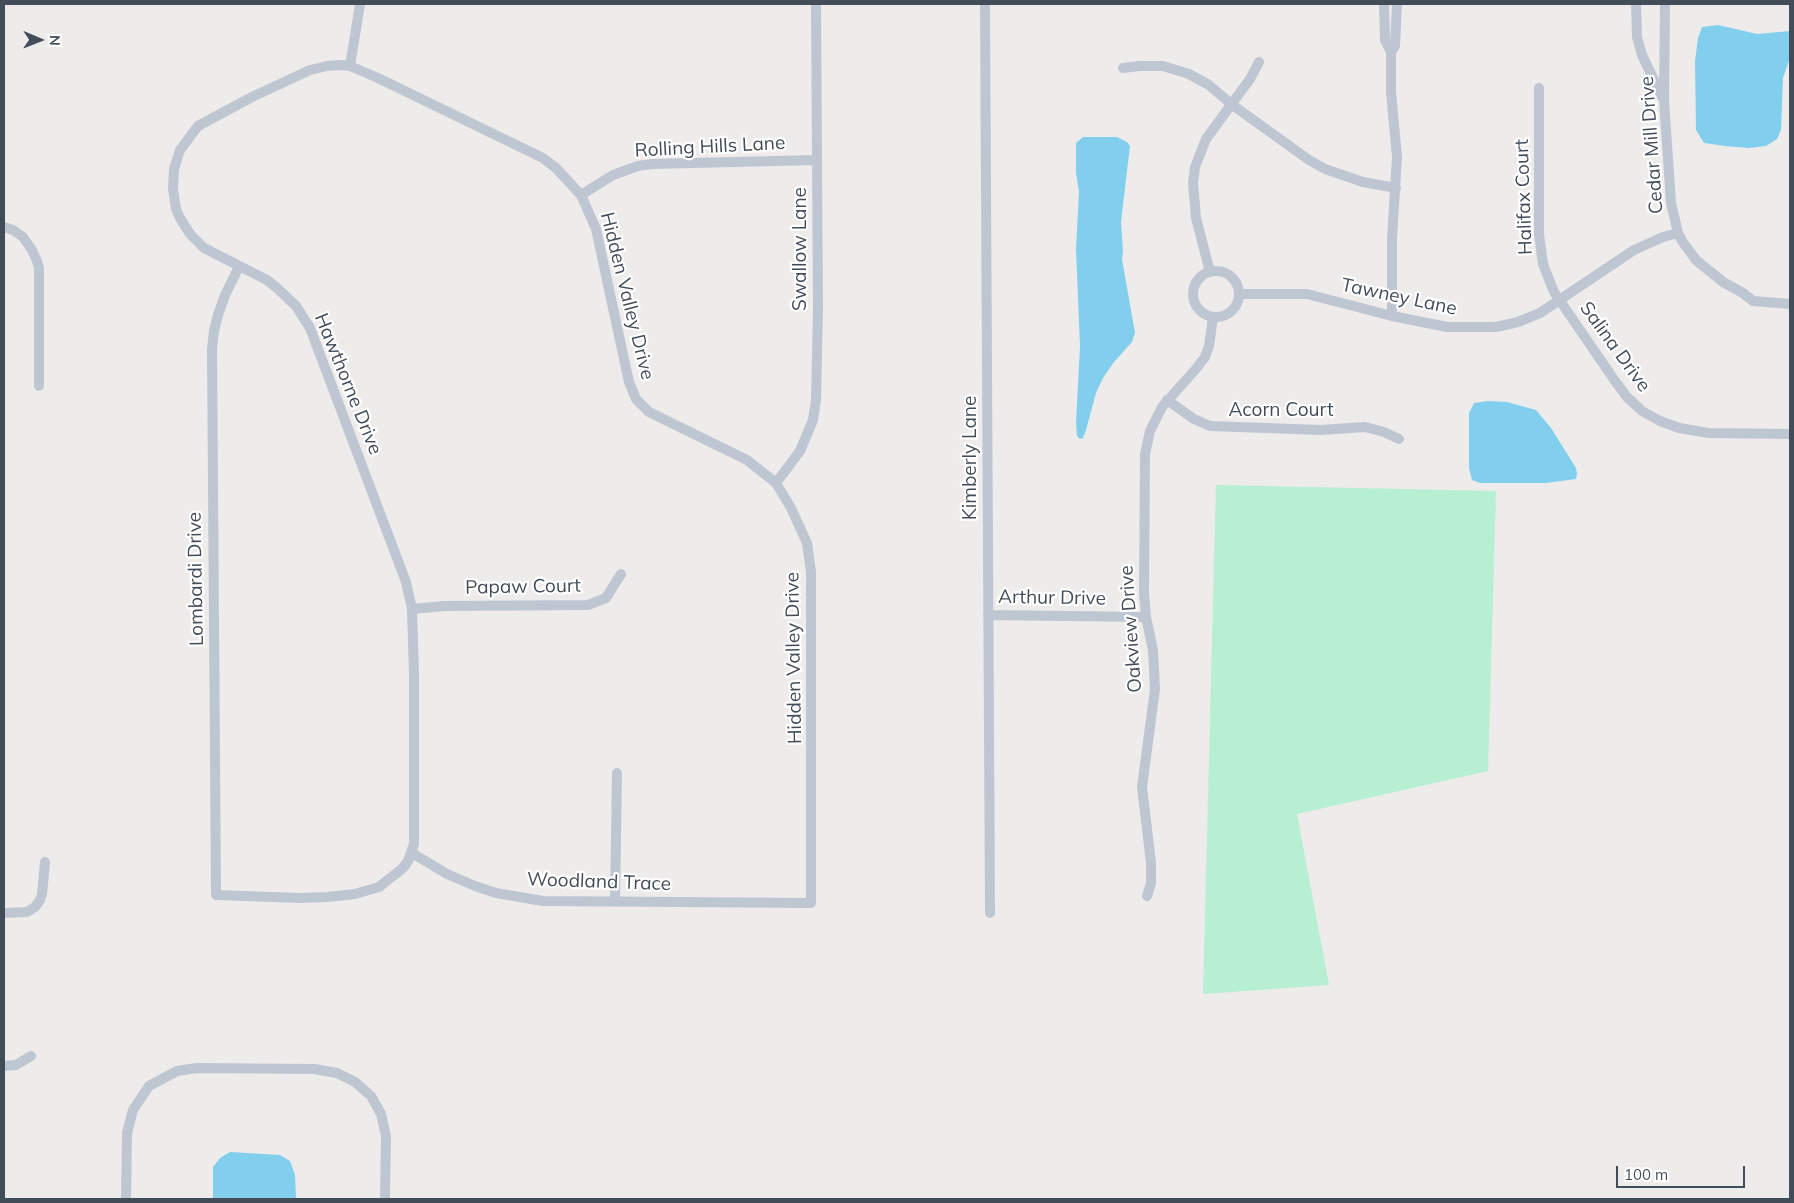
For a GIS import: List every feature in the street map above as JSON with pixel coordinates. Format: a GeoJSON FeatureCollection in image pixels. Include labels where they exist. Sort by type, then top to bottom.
{"type":"FeatureCollection","features":[{"type":"Feature","properties":{"kind":"street"},"geometry":{"type":"LineString","coordinates":[[350,66],[360,4]]}},
{"type":"Feature","properties":{"kind":"street","name":"Swallow Lane"},"geometry":{"type":"LineString","coordinates":[[776,482],[800,451],[813,420],[816,400],[816,4]]}},
{"type":"Feature","properties":{"kind":"street","name":"Kimberly Lane"},"geometry":{"type":"LineString","coordinates":[[985,4],[990,913]]}},
{"type":"Feature","properties":{"kind":"street"},"geometry":{"type":"LineString","coordinates":[[1384,4],[1385,40],[1391,52],[1391,92],[1397,157],[1392,239],[1392,316]]}},
{"type":"Feature","properties":{"kind":"street"},"geometry":{"type":"LineString","coordinates":[[1391,52],[1395,46],[1397,4]]}},
{"type":"Feature","properties":{"kind":"street"},"geometry":{"type":"LineString","coordinates":[[1636,4],[1637,36],[1642,55],[1664,100]]}},
{"type":"Feature","properties":{"kind":"street","name":"Cedar Mill Drive"},"geometry":{"type":"LineString","coordinates":[[1665,4],[1664,100],[1671,203],[1678,233],[1696,260],[1723,282],[1753,300],[1790,304]]}},
{"type":"Feature","properties":{"kind":"street"},"geometry":{"type":"LineString","coordinates":[[1210,272],[1195,210],[1193,183],[1195,167],[1206,139],[1250,79],[1259,62]]}},
{"type":"Feature","properties":{"kind":"street","name":"Hidden Valley Drive"},"geometry":{"type":"LineString","coordinates":[[350,66],[455,114],[543,158],[556,168],[582,195],[596,229],[629,382],[636,399],[649,412],[747,460],[776,482],[791,508],[807,544],[811,572],[812,858]]}},
{"type":"Feature","properties":{"kind":"street","name":"Hawthorne Drive"},"geometry":{"type":"LineString","coordinates":[[350,66],[319,67],[252,97],[198,126],[183,146],[177,159],[173,179],[174,199],[180,218],[190,234],[204,248],[267,280],[296,306],[310,328],[406,582],[412,609],[415,826],[412,853]]}},
{"type":"Feature","properties":{"kind":"street"},"geometry":{"type":"LineString","coordinates":[[1123,68],[1155,66],[1176,70],[1209,85],[1281,141],[1325,169],[1363,182],[1396,188]]}},
{"type":"Feature","properties":{"kind":"street","name":"Halifax Court"},"geometry":{"type":"LineString","coordinates":[[1539,88],[1540,244],[1546,274],[1559,301]]}},
{"type":"Feature","properties":{"kind":"street","name":"Rolling Hills Lane"},"geometry":{"type":"LineString","coordinates":[[582,195],[613,175],[638,166],[652,164],[817,160]]}},
{"type":"Feature","properties":{"kind":"street"},"geometry":{"type":"LineString","coordinates":[[4,227],[13,230],[22,237],[32,250],[39,268],[39,386]]}},
{"type":"Feature","properties":{"kind":"street","name":"Tawney Lane"},"geometry":{"type":"LineString","coordinates":[[1239,294],[1307,294],[1392,316],[1447,327],[1496,327],[1530,318],[1559,301],[1634,250],[1663,237],[1678,233]]}},
{"type":"Feature","properties":{"kind":"street","name":"Lombardi Drive"},"geometry":{"type":"LineString","coordinates":[[239,266],[220,308],[212,349],[216,895],[300,898],[355,894],[380,886],[403,868],[412,853]]}},
{"type":"Feature","properties":{"kind":"street"},"geometry":{"type":"LineString","coordinates":[[1217,271],[1230,276],[1235,281],[1239,294],[1238,302],[1228,314],[1213,317],[1200,310],[1194,296],[1194,288],[1203,275],[1217,271]]}},
{"type":"Feature","properties":{"kind":"street","name":"Salina Drive"},"geometry":{"type":"LineString","coordinates":[[1559,301],[1620,390],[1634,404],[1651,416],[1679,428],[1698,432],[1790,434]]}},
{"type":"Feature","properties":{"kind":"street","name":"Oakview Drive"},"geometry":{"type":"LineString","coordinates":[[1147,896],[1151,883],[1151,863],[1142,787],[1155,688],[1152,650],[1146,617],[1143,574],[1146,454],[1150,431],[1156,417],[1167,400],[1205,357],[1209,346],[1213,317]]}},
{"type":"Feature","properties":{"kind":"street","name":"Acorn Court"},"geometry":{"type":"LineString","coordinates":[[1167,400],[1194,419],[1210,426],[1321,430],[1365,427],[1384,432],[1399,439]]}},
{"type":"Feature","properties":{"kind":"street","name":"Papaw Court"},"geometry":{"type":"LineString","coordinates":[[412,609],[444,606],[588,605],[606,598],[621,574]]}},
{"type":"Feature","properties":{"kind":"street","name":"Arthur Drive"},"geometry":{"type":"LineString","coordinates":[[988,615],[1146,617]]}},
{"type":"Feature","properties":{"kind":"street"},"geometry":{"type":"LineString","coordinates":[[615,902],[618,773]]}},
{"type":"Feature","properties":{"kind":"street","name":"Woodland Trace"},"geometry":{"type":"LineString","coordinates":[[412,853],[447,874],[474,886],[496,892],[543,901],[615,902],[811,904],[812,858]]}},
{"type":"Feature","properties":{"kind":"street"},"geometry":{"type":"LineString","coordinates":[[4,913],[27,912],[35,907],[42,894],[45,862]]}},
{"type":"Feature","properties":{"kind":"street"},"geometry":{"type":"LineString","coordinates":[[4,1066],[16,1065],[31,1056]]}},
{"type":"Feature","properties":{"kind":"street"},"geometry":{"type":"LineString","coordinates":[[126,1199],[128,1127],[133,1110],[149,1086],[161,1078],[187,1069],[314,1069],[326,1070],[347,1076],[363,1088],[378,1106],[384,1123],[386,1136],[385,1199]]}},
{"type":"Feature","properties":{"kind":"green space"},"geometry":{"type":"Polygon","coordinates":[[[1216,485],[1496,491],[1488,771],[1297,814],[1329,985],[1203,994],[1216,485]]]}},
{"type":"Feature","properties":{"kind":"water"},"geometry":{"type":"Polygon","coordinates":[[[1718,25],[1757,34],[1790,31],[1790,58],[1783,78],[1781,130],[1777,139],[1766,146],[1749,148],[1704,143],[1696,130],[1695,61],[1698,38],[1702,27],[1718,25]]]}},
{"type":"Feature","properties":{"kind":"water"},"geometry":{"type":"Polygon","coordinates":[[[1083,137],[1117,137],[1127,142],[1130,146],[1121,222],[1122,259],[1135,333],[1132,342],[1103,378],[1096,393],[1083,438],[1080,439],[1077,436],[1076,423],[1080,346],[1076,249],[1079,192],[1076,173],[1076,143],[1083,137]]]}},
{"type":"Feature","properties":{"kind":"water"},"geometry":{"type":"Polygon","coordinates":[[[1488,401],[1507,402],[1536,410],[1551,428],[1576,468],[1576,479],[1546,483],[1480,483],[1472,480],[1469,468],[1469,413],[1474,403],[1488,401]]]}},
{"type":"Feature","properties":{"kind":"water"},"geometry":{"type":"Polygon","coordinates":[[[230,1152],[280,1155],[290,1161],[295,1175],[296,1199],[213,1199],[213,1167],[220,1158],[230,1152]]]}}]}
